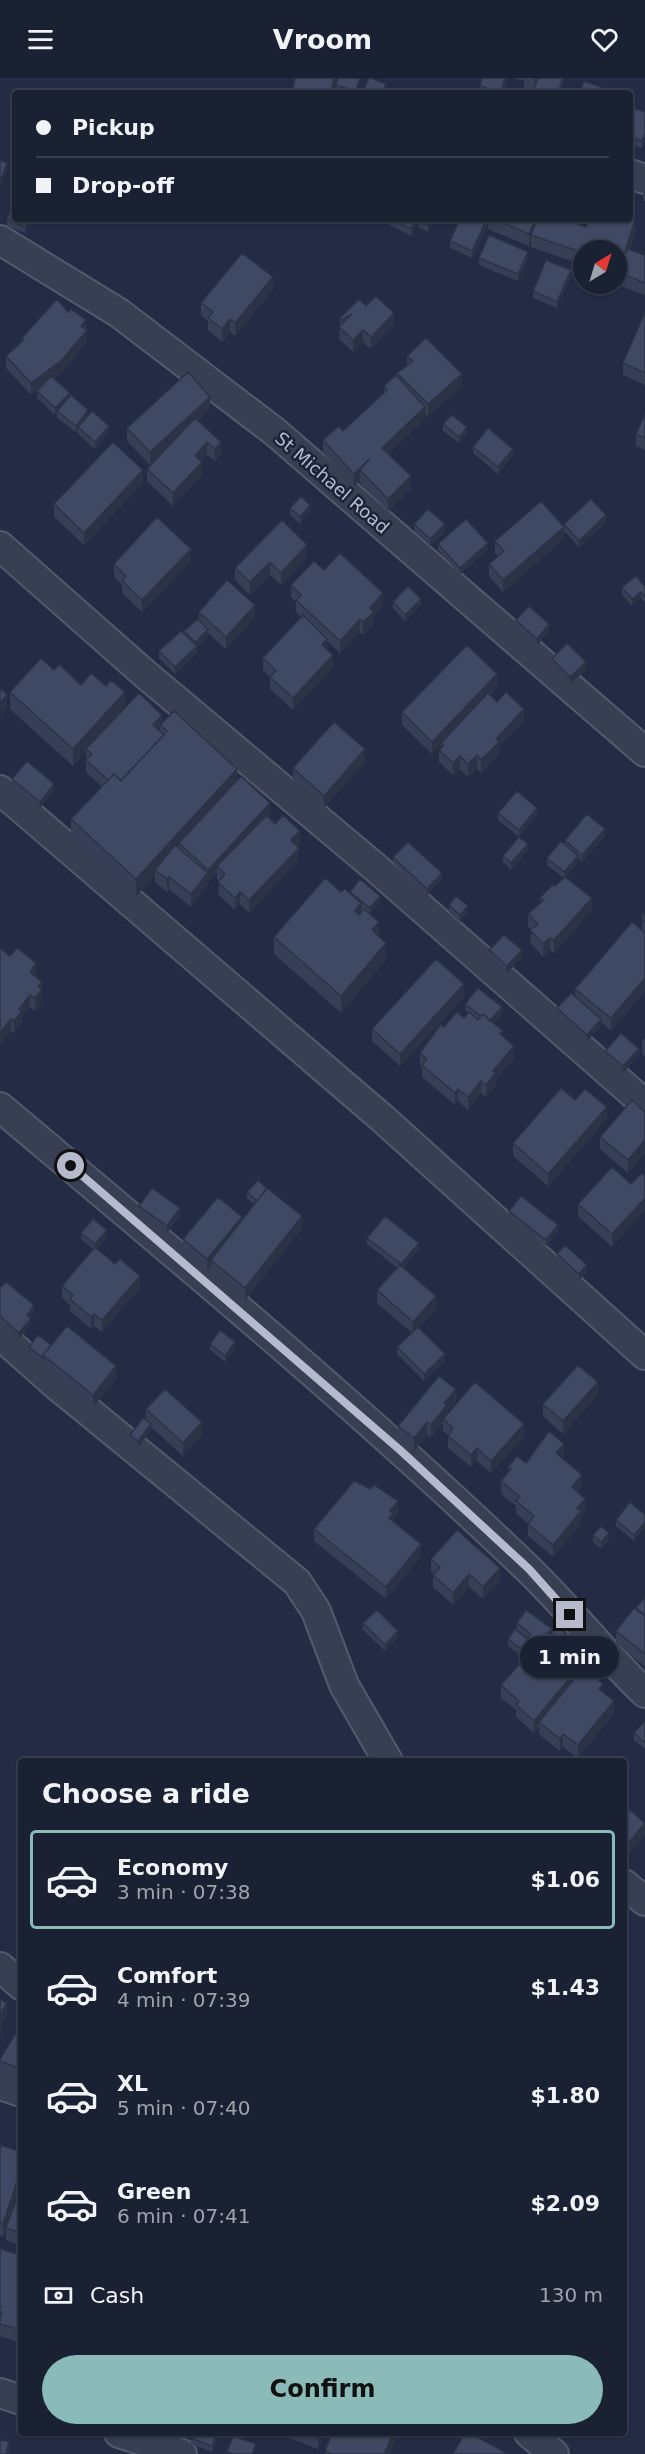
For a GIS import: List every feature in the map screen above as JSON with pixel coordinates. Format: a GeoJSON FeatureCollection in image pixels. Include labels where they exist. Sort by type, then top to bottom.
{"type":"FeatureCollection","features":[{"type":"Feature","properties":{"kind":"street","name":"St Michael Road"},"geometry":{"type":"LineString","coordinates":[[0,240],[118,313],[275,432],[645,752]]}},
{"type":"Feature","properties":{"kind":"street"},"geometry":{"type":"LineString","coordinates":[[0,546],[145,674],[376,868],[645,1104]]}},
{"type":"Feature","properties":{"kind":"street"},"geometry":{"type":"LineString","coordinates":[[0,790],[382,1118],[645,1355]]}},
{"type":"Feature","properties":{"kind":"street"},"geometry":{"type":"LineString","coordinates":[[0,1107],[400,1450],[529,1569],[612,1661],[645,1693]]}},
{"type":"Feature","properties":{"kind":"street"},"geometry":{"type":"LineString","coordinates":[[0,1335],[55,1384],[297,1582],[316,1611],[344,1685],[386,1758]]}},
{"type":"Feature","properties":{"kind":"street"},"geometry":{"type":"LineString","coordinates":[[627,1886],[645,1901]]}},
{"type":"Feature","properties":{"kind":"street"},"geometry":{"type":"LineString","coordinates":[[0,1967],[18,1982]]}},
{"type":"Feature","properties":{"kind":"street"},"geometry":{"type":"LineString","coordinates":[[0,2085],[18,2091]]}},
{"type":"Feature","properties":{"kind":"street"},"geometry":{"type":"LineString","coordinates":[[0,2393],[18,2399]]}},
{"type":"Feature","properties":{"kind":"street"},"geometry":{"type":"LineString","coordinates":[[128,2436],[182,2454]]}},
{"type":"Feature","properties":{"kind":"street"},"geometry":{"type":"LineString","coordinates":[[533,2436],[554,2454]]}},
{"type":"Feature","properties":{"kind":"building"},"geometry":{"type":"Polygon","coordinates":[[[295,78],[334,78],[332,90],[293,90],[295,78]]]}},
{"type":"Feature","properties":{"kind":"building"},"geometry":{"type":"Polygon","coordinates":[[[338,78],[360,78],[356,90],[336,85],[338,78]]]}},
{"type":"Feature","properties":{"kind":"building"},"geometry":{"type":"Polygon","coordinates":[[[369,78],[386,84],[384,90],[364,90],[369,78]]]}},
{"type":"Feature","properties":{"kind":"building"},"geometry":{"type":"Polygon","coordinates":[[[482,78],[505,78],[502,90],[480,86],[482,78]]]}},
{"type":"Feature","properties":{"kind":"building"},"geometry":{"type":"Polygon","coordinates":[[[538,78],[563,78],[559,90],[533,90],[538,78]]]}},
{"type":"Feature","properties":{"kind":"building"},"geometry":{"type":"Polygon","coordinates":[[[584,81],[609,90],[581,90],[584,81]]]}},
{"type":"Feature","properties":{"kind":"building"},"geometry":{"type":"Polygon","coordinates":[[[633,108],[645,112],[645,133],[642,141],[633,138],[633,108]]]}},
{"type":"Feature","properties":{"kind":"building"},"geometry":{"type":"Polygon","coordinates":[[[0,160],[7,163],[0,182],[0,160]]]}},
{"type":"Feature","properties":{"kind":"building"},"geometry":{"type":"Polygon","coordinates":[[[12,208],[12,221],[7,219],[12,208]]]}},
{"type":"Feature","properties":{"kind":"building"},"geometry":{"type":"Polygon","coordinates":[[[633,219],[635,220],[627,245],[627,240],[573,240],[573,249],[531,235],[536,222],[572,222],[586,227],[588,222],[633,222],[633,219]]]}},
{"type":"Feature","properties":{"kind":"building"},"geometry":{"type":"Polygon","coordinates":[[[14,222],[27,222],[25,227],[14,222]]]}},
{"type":"Feature","properties":{"kind":"building"},"geometry":{"type":"Polygon","coordinates":[[[397,222],[414,222],[411,229],[397,222]]]}},
{"type":"Feature","properties":{"kind":"building"},"geometry":{"type":"Polygon","coordinates":[[[459,222],[486,222],[472,251],[450,241],[459,222]]]}},
{"type":"Feature","properties":{"kind":"building"},"geometry":{"type":"Polygon","coordinates":[[[502,222],[535,222],[529,234],[502,222]]]}},
{"type":"Feature","properties":{"kind":"building"},"geometry":{"type":"Polygon","coordinates":[[[489,235],[528,252],[518,274],[479,258],[489,235]]]}},
{"type":"Feature","properties":{"kind":"building"},"geometry":{"type":"Polygon","coordinates":[[[628,249],[644,255],[645,252],[645,283],[627,276],[628,249]]]}},
{"type":"Feature","properties":{"kind":"building"},"geometry":{"type":"Polygon","coordinates":[[[242,253],[273,277],[235,323],[230,319],[222,329],[208,318],[213,312],[201,303],[242,253]]]}},
{"type":"Feature","properties":{"kind":"building"},"geometry":{"type":"Polygon","coordinates":[[[546,260],[571,270],[557,302],[533,291],[546,260]]]}},
{"type":"Feature","properties":{"kind":"building"},"geometry":{"type":"Polygon","coordinates":[[[376,296],[394,313],[371,337],[363,330],[353,340],[339,327],[352,314],[342,320],[340,318],[359,299],[366,306],[376,296]]]}},
{"type":"Feature","properties":{"kind":"building"},"geometry":{"type":"Polygon","coordinates":[[[57,299],[68,312],[71,309],[86,320],[81,326],[87,330],[62,360],[31,383],[6,356],[24,340],[22,338],[57,299]]]}},
{"type":"Feature","properties":{"kind":"building"},"geometry":{"type":"Polygon","coordinates":[[[645,312],[645,373],[623,363],[645,312]]]}},
{"type":"Feature","properties":{"kind":"building"},"geometry":{"type":"Polygon","coordinates":[[[426,338],[462,374],[428,404],[397,373],[413,361],[407,356],[426,338]]]}},
{"type":"Feature","properties":{"kind":"building"},"geometry":{"type":"Polygon","coordinates":[[[188,372],[210,397],[150,452],[127,428],[188,372]]]}},
{"type":"Feature","properties":{"kind":"building"},"geometry":{"type":"Polygon","coordinates":[[[396,375],[425,407],[382,448],[411,476],[388,499],[360,470],[370,458],[354,474],[323,440],[339,426],[343,431],[387,390],[384,386],[396,375]]]}},
{"type":"Feature","properties":{"kind":"building"},"geometry":{"type":"Polygon","coordinates":[[[51,376],[70,393],[55,408],[37,391],[51,376]]]}},
{"type":"Feature","properties":{"kind":"building"},"geometry":{"type":"Polygon","coordinates":[[[71,395],[88,410],[76,426],[57,411],[71,395]]]}},
{"type":"Feature","properties":{"kind":"building"},"geometry":{"type":"Polygon","coordinates":[[[92,411],[109,426],[95,442],[78,427],[92,411]]]}},
{"type":"Feature","properties":{"kind":"building"},"geometry":{"type":"Polygon","coordinates":[[[645,414],[645,438],[636,434],[645,414]]]}},
{"type":"Feature","properties":{"kind":"building"},"geometry":{"type":"Polygon","coordinates":[[[452,415],[467,427],[459,437],[443,424],[452,415]]]}},
{"type":"Feature","properties":{"kind":"building"},"geometry":{"type":"Polygon","coordinates":[[[195,418],[221,442],[215,449],[207,442],[195,456],[202,462],[173,493],[147,469],[195,418]]]}},
{"type":"Feature","properties":{"kind":"building"},"geometry":{"type":"Polygon","coordinates":[[[488,428],[513,449],[498,467],[473,447],[488,428]]]}},
{"type":"Feature","properties":{"kind":"building"},"geometry":{"type":"Polygon","coordinates":[[[113,442],[143,470],[84,533],[54,504],[113,442]]]}},
{"type":"Feature","properties":{"kind":"building"},"geometry":{"type":"Polygon","coordinates":[[[301,496],[310,505],[300,517],[290,508],[301,496]]]}},
{"type":"Feature","properties":{"kind":"building"},"geometry":{"type":"Polygon","coordinates":[[[591,499],[606,515],[579,541],[564,524],[591,499]]]}},
{"type":"Feature","properties":{"kind":"building"},"geometry":{"type":"Polygon","coordinates":[[[541,501],[564,527],[503,580],[489,564],[504,551],[495,541],[541,501]]]}},
{"type":"Feature","properties":{"kind":"building"},"geometry":{"type":"Polygon","coordinates":[[[428,509],[445,524],[430,539],[414,524],[428,509]]]}},
{"type":"Feature","properties":{"kind":"building"},"geometry":{"type":"Polygon","coordinates":[[[157,517],[191,549],[142,600],[122,581],[126,576],[114,564],[157,517]]]}},
{"type":"Feature","properties":{"kind":"building"},"geometry":{"type":"Polygon","coordinates":[[[466,519],[488,543],[460,568],[438,544],[466,519]]]}},
{"type":"Feature","properties":{"kind":"building"},"geometry":{"type":"Polygon","coordinates":[[[282,520],[307,545],[281,573],[270,562],[250,582],[235,568],[282,520]]]}},
{"type":"Feature","properties":{"kind":"building"},"geometry":{"type":"Polygon","coordinates":[[[340,553],[383,593],[370,608],[374,612],[363,622],[360,619],[340,641],[296,600],[301,595],[291,585],[314,561],[324,570],[340,553]]]}},
{"type":"Feature","properties":{"kind":"building"},"geometry":{"type":"Polygon","coordinates":[[[636,576],[645,587],[645,597],[641,592],[632,599],[622,587],[636,576]]]}},
{"type":"Feature","properties":{"kind":"building"},"geometry":{"type":"Polygon","coordinates":[[[227,580],[255,605],[226,637],[199,612],[227,580]]]}},
{"type":"Feature","properties":{"kind":"building"},"geometry":{"type":"Polygon","coordinates":[[[408,586],[421,599],[405,615],[393,602],[408,586]]]}},
{"type":"Feature","properties":{"kind":"building"},"geometry":{"type":"Polygon","coordinates":[[[529,606],[549,624],[537,639],[516,620],[529,606]]]}},
{"type":"Feature","properties":{"kind":"building"},"geometry":{"type":"Polygon","coordinates":[[[303,615],[327,639],[322,645],[333,655],[293,698],[270,677],[276,671],[263,658],[303,615]]]}},
{"type":"Feature","properties":{"kind":"building"},"geometry":{"type":"Polygon","coordinates":[[[198,619],[208,630],[195,642],[184,631],[198,619]]]}},
{"type":"Feature","properties":{"kind":"building"},"geometry":{"type":"Polygon","coordinates":[[[181,631],[197,646],[175,667],[159,651],[181,631]]]}},
{"type":"Feature","properties":{"kind":"building"},"geometry":{"type":"Polygon","coordinates":[[[567,643],[586,662],[570,677],[552,659],[567,643]]]}},
{"type":"Feature","properties":{"kind":"building"},"geometry":{"type":"Polygon","coordinates":[[[467,645],[497,674],[432,742],[402,712],[467,645]]]}},
{"type":"Feature","properties":{"kind":"building"},"geometry":{"type":"Polygon","coordinates":[[[41,658],[54,670],[59,664],[81,685],[91,673],[106,686],[111,680],[125,692],[73,749],[10,692],[41,658]]]}},
{"type":"Feature","properties":{"kind":"building"},"geometry":{"type":"Polygon","coordinates":[[[0,688],[7,695],[0,703],[0,688]]]}},
{"type":"Feature","properties":{"kind":"building"},"geometry":{"type":"Polygon","coordinates":[[[506,692],[524,709],[496,739],[499,742],[481,760],[477,755],[468,764],[460,756],[453,763],[439,750],[444,745],[441,743],[488,693],[497,702],[506,692]]]}},
{"type":"Feature","properties":{"kind":"building"},"geometry":{"type":"Polygon","coordinates":[[[139,693],[162,715],[153,725],[164,735],[121,780],[114,774],[108,780],[86,760],[92,754],[86,749],[139,693]]]}},
{"type":"Feature","properties":{"kind":"building"},"geometry":{"type":"Polygon","coordinates":[[[174,711],[237,769],[136,879],[71,819],[114,774],[121,781],[167,731],[160,725],[174,711]]]}},
{"type":"Feature","properties":{"kind":"building"},"geometry":{"type":"Polygon","coordinates":[[[334,722],[365,749],[324,796],[293,768],[334,722]]]}},
{"type":"Feature","properties":{"kind":"building"},"geometry":{"type":"Polygon","coordinates":[[[27,761],[54,784],[40,802],[12,779],[27,761]]]}},
{"type":"Feature","properties":{"kind":"building"},"geometry":{"type":"Polygon","coordinates":[[[241,776],[270,803],[208,870],[179,843],[241,776]]]}},
{"type":"Feature","properties":{"kind":"building"},"geometry":{"type":"Polygon","coordinates":[[[517,791],[537,808],[519,830],[498,813],[517,791]]]}},
{"type":"Feature","properties":{"kind":"building"},"geometry":{"type":"Polygon","coordinates":[[[587,814],[605,829],[582,855],[565,840],[587,814]]]}},
{"type":"Feature","properties":{"kind":"building"},"geometry":{"type":"Polygon","coordinates":[[[267,815],[275,824],[283,815],[300,831],[291,840],[299,848],[249,900],[240,892],[235,898],[218,882],[225,874],[217,866],[267,815]]]}},
{"type":"Feature","properties":{"kind":"building"},"geometry":{"type":"Polygon","coordinates":[[[519,837],[528,844],[511,863],[503,856],[519,837]]]}},
{"type":"Feature","properties":{"kind":"building"},"geometry":{"type":"Polygon","coordinates":[[[561,841],[578,856],[564,872],[547,858],[561,841]]]}},
{"type":"Feature","properties":{"kind":"building"},"geometry":{"type":"Polygon","coordinates":[[[408,842],[442,873],[427,889],[393,857],[408,842]]]}},
{"type":"Feature","properties":{"kind":"building"},"geometry":{"type":"Polygon","coordinates":[[[175,845],[208,873],[191,894],[169,877],[167,879],[155,870],[175,845]]]}},
{"type":"Feature","properties":{"kind":"building"},"geometry":{"type":"Polygon","coordinates":[[[565,877],[592,898],[554,940],[550,938],[543,944],[530,930],[538,924],[528,914],[544,900],[540,898],[552,885],[555,886],[565,877]]]}},
{"type":"Feature","properties":{"kind":"building"},"geometry":{"type":"Polygon","coordinates":[[[325,878],[341,892],[345,889],[361,903],[355,911],[359,915],[364,909],[379,922],[372,930],[386,943],[341,996],[274,937],[325,878]]]}},
{"type":"Feature","properties":{"kind":"building"},"geometry":{"type":"Polygon","coordinates":[[[360,879],[380,896],[370,908],[350,892],[360,879]]]}},
{"type":"Feature","properties":{"kind":"building"},"geometry":{"type":"Polygon","coordinates":[[[456,896],[468,906],[460,915],[449,905],[456,896]]]}},
{"type":"Feature","properties":{"kind":"building"},"geometry":{"type":"Polygon","coordinates":[[[632,922],[645,933],[645,978],[611,1018],[575,989],[632,922]]]}},
{"type":"Feature","properties":{"kind":"building"},"geometry":{"type":"Polygon","coordinates":[[[504,935],[522,950],[507,966],[489,950],[504,935]]]}},
{"type":"Feature","properties":{"kind":"building"},"geometry":{"type":"Polygon","coordinates":[[[0,948],[10,956],[17,948],[36,963],[30,972],[42,982],[38,986],[42,989],[35,998],[30,995],[19,1009],[22,1011],[14,1021],[11,1019],[0,1033],[0,948]]]}},
{"type":"Feature","properties":{"kind":"building"},"geometry":{"type":"Polygon","coordinates":[[[436,959],[464,984],[400,1054],[372,1029],[436,959]]]}},
{"type":"Feature","properties":{"kind":"building"},"geometry":{"type":"Polygon","coordinates":[[[478,988],[502,1007],[490,1021],[483,1014],[481,1016],[465,1004],[478,988]]]}},
{"type":"Feature","properties":{"kind":"building"},"geometry":{"type":"Polygon","coordinates":[[[571,993],[601,1019],[587,1035],[557,1008],[571,993]]]}},
{"type":"Feature","properties":{"kind":"building"},"geometry":{"type":"Polygon","coordinates":[[[457,1012],[464,1018],[469,1012],[478,1020],[483,1014],[503,1031],[500,1034],[514,1046],[493,1071],[496,1073],[486,1085],[481,1081],[468,1097],[458,1089],[455,1093],[422,1065],[427,1059],[420,1053],[441,1024],[444,1027],[457,1012]]]}},
{"type":"Feature","properties":{"kind":"building"},"geometry":{"type":"Polygon","coordinates":[[[621,1033],[639,1049],[623,1066],[605,1051],[621,1033]]]}},
{"type":"Feature","properties":{"kind":"building"},"geometry":{"type":"Polygon","coordinates":[[[561,1088],[575,1100],[585,1089],[607,1107],[548,1174],[513,1143],[561,1088]]]}},
{"type":"Feature","properties":{"kind":"building"},"geometry":{"type":"Polygon","coordinates":[[[632,1100],[645,1112],[645,1140],[628,1160],[600,1137],[632,1100]]]}},
{"type":"Feature","properties":{"kind":"building"},"geometry":{"type":"Polygon","coordinates":[[[612,1167],[631,1184],[642,1173],[645,1176],[645,1198],[612,1234],[578,1204],[612,1167]]]}},
{"type":"Feature","properties":{"kind":"building"},"geometry":{"type":"Polygon","coordinates":[[[258,1180],[267,1189],[257,1201],[247,1192],[258,1180]]]}},
{"type":"Feature","properties":{"kind":"building"},"geometry":{"type":"Polygon","coordinates":[[[152,1188],[180,1208],[167,1226],[139,1206],[152,1188]]]}},
{"type":"Feature","properties":{"kind":"building"},"geometry":{"type":"Polygon","coordinates":[[[267,1188],[302,1216],[245,1288],[211,1260],[267,1188]]]}},
{"type":"Feature","properties":{"kind":"building"},"geometry":{"type":"Polygon","coordinates":[[[521,1196],[558,1225],[546,1240],[509,1211],[521,1196]]]}},
{"type":"Feature","properties":{"kind":"building"},"geometry":{"type":"Polygon","coordinates":[[[218,1197],[242,1217],[207,1259],[183,1239],[218,1197]]]}},
{"type":"Feature","properties":{"kind":"building"},"geometry":{"type":"Polygon","coordinates":[[[385,1216],[419,1243],[401,1264],[367,1238],[385,1216]]]}},
{"type":"Feature","properties":{"kind":"building"},"geometry":{"type":"Polygon","coordinates":[[[93,1219],[107,1230],[95,1244],[81,1233],[93,1219]]]}},
{"type":"Feature","properties":{"kind":"building"},"geometry":{"type":"Polygon","coordinates":[[[565,1245],[587,1265],[579,1274],[557,1254],[565,1245]]]}},
{"type":"Feature","properties":{"kind":"building"},"geometry":{"type":"Polygon","coordinates":[[[95,1247],[115,1264],[120,1259],[140,1276],[102,1320],[94,1314],[91,1317],[70,1299],[73,1295],[62,1286],[95,1247]]]}},
{"type":"Feature","properties":{"kind":"building"},"geometry":{"type":"Polygon","coordinates":[[[400,1265],[436,1296],[413,1322],[377,1290],[400,1265]]]}},
{"type":"Feature","properties":{"kind":"building"},"geometry":{"type":"Polygon","coordinates":[[[6,1282],[34,1305],[27,1315],[31,1318],[19,1333],[0,1316],[0,1288],[6,1282]]]}},
{"type":"Feature","properties":{"kind":"building"},"geometry":{"type":"Polygon","coordinates":[[[67,1326],[116,1366],[93,1395],[43,1355],[67,1326]]]}},
{"type":"Feature","properties":{"kind":"building"},"geometry":{"type":"Polygon","coordinates":[[[418,1327],[445,1354],[424,1374],[397,1347],[418,1327]]]}},
{"type":"Feature","properties":{"kind":"building"},"geometry":{"type":"Polygon","coordinates":[[[220,1330],[235,1342],[225,1356],[210,1344],[220,1330]]]}},
{"type":"Feature","properties":{"kind":"building"},"geometry":{"type":"Polygon","coordinates":[[[38,1335],[51,1345],[43,1358],[29,1347],[38,1335]]]}},
{"type":"Feature","properties":{"kind":"building"},"geometry":{"type":"Polygon","coordinates":[[[578,1365],[598,1382],[563,1421],[543,1404],[578,1365]]]}},
{"type":"Feature","properties":{"kind":"building"},"geometry":{"type":"Polygon","coordinates":[[[439,1376],[456,1389],[444,1403],[447,1405],[431,1425],[427,1422],[414,1438],[398,1426],[439,1376]]]}},
{"type":"Feature","properties":{"kind":"building"},"geometry":{"type":"Polygon","coordinates":[[[475,1382],[524,1424],[491,1461],[477,1448],[471,1455],[448,1436],[453,1428],[443,1419],[475,1382]]]}},
{"type":"Feature","properties":{"kind":"building"},"geometry":{"type":"Polygon","coordinates":[[[165,1389],[202,1422],[183,1443],[146,1409],[165,1389]]]}},
{"type":"Feature","properties":{"kind":"building"},"geometry":{"type":"Polygon","coordinates":[[[143,1418],[151,1424],[138,1441],[130,1435],[143,1418]]]}},
{"type":"Feature","properties":{"kind":"building"},"geometry":{"type":"Polygon","coordinates":[[[549,1431],[564,1444],[556,1453],[582,1475],[572,1487],[585,1499],[577,1508],[581,1511],[553,1545],[528,1524],[534,1516],[516,1501],[520,1497],[501,1481],[511,1469],[508,1467],[517,1456],[526,1463],[549,1431]]]}},
{"type":"Feature","properties":{"kind":"building"},"geometry":{"type":"Polygon","coordinates":[[[354,1481],[371,1489],[374,1485],[398,1501],[390,1511],[393,1513],[389,1518],[421,1544],[386,1587],[314,1529],[354,1481]]]}},
{"type":"Feature","properties":{"kind":"building"},"geometry":{"type":"Polygon","coordinates":[[[630,1502],[645,1515],[645,1522],[634,1535],[616,1520],[630,1502]]]}},
{"type":"Feature","properties":{"kind":"building"},"geometry":{"type":"Polygon","coordinates":[[[601,1526],[609,1533],[601,1542],[593,1535],[601,1526]]]}},
{"type":"Feature","properties":{"kind":"building"},"geometry":{"type":"Polygon","coordinates":[[[457,1530],[500,1568],[483,1587],[469,1574],[453,1593],[433,1575],[440,1567],[431,1559],[457,1530]]]}},
{"type":"Feature","properties":{"kind":"building"},"geometry":{"type":"Polygon","coordinates":[[[645,1597],[645,1615],[636,1608],[645,1597]]]}},
{"type":"Feature","properties":{"kind":"building"},"geometry":{"type":"Polygon","coordinates":[[[634,1608],[645,1616],[645,1654],[616,1631],[634,1608]]]}},
{"type":"Feature","properties":{"kind":"building"},"geometry":{"type":"Polygon","coordinates":[[[377,1610],[398,1631],[385,1645],[363,1623],[377,1610]]]}},
{"type":"Feature","properties":{"kind":"building"},"geometry":{"type":"Polygon","coordinates":[[[526,1610],[552,1629],[528,1654],[508,1639],[515,1629],[527,1639],[531,1634],[517,1623],[526,1610]]]}},
{"type":"Feature","properties":{"kind":"building"},"geometry":{"type":"Polygon","coordinates":[[[557,1627],[570,1637],[565,1644],[579,1655],[572,1664],[577,1669],[534,1721],[516,1705],[519,1701],[501,1685],[548,1632],[551,1634],[557,1627]]]}},
{"type":"Feature","properties":{"kind":"building"},"geometry":{"type":"Polygon","coordinates":[[[588,1671],[603,1684],[599,1689],[614,1701],[578,1745],[563,1734],[560,1739],[539,1722],[580,1672],[584,1676],[588,1671]]]}},
{"type":"Feature","properties":{"kind":"building"},"geometry":{"type":"Polygon","coordinates":[[[645,1721],[645,1743],[634,1733],[645,1721]]]}},
{"type":"Feature","properties":{"kind":"building"},"geometry":{"type":"Polygon","coordinates":[[[627,1810],[645,1823],[627,1844],[627,1810]]]}},
{"type":"Feature","properties":{"kind":"building"},"geometry":{"type":"Polygon","coordinates":[[[0,1999],[7,2003],[0,2015],[0,1999]]]}},
{"type":"Feature","properties":{"kind":"building"},"geometry":{"type":"Polygon","coordinates":[[[18,2030],[18,2068],[0,2059],[18,2030]]]}},
{"type":"Feature","properties":{"kind":"building"},"geometry":{"type":"Polygon","coordinates":[[[0,2145],[18,2151],[18,2178],[3,2224],[0,2223],[0,2145]]]}},
{"type":"Feature","properties":{"kind":"building"},"geometry":{"type":"Polygon","coordinates":[[[18,2195],[18,2232],[6,2228],[18,2195]]]}},
{"type":"Feature","properties":{"kind":"building"},"geometry":{"type":"Polygon","coordinates":[[[0,2249],[18,2254],[18,2329],[0,2324],[2,2312],[0,2312],[0,2249]]]}},
{"type":"Feature","properties":{"kind":"building"},"geometry":{"type":"Polygon","coordinates":[[[192,2436],[216,2436],[212,2446],[191,2438],[192,2436]]]}},
{"type":"Feature","properties":{"kind":"building"},"geometry":{"type":"Polygon","coordinates":[[[233,2436],[256,2444],[252,2454],[227,2452],[233,2436]]]}},
{"type":"Feature","properties":{"kind":"building"},"geometry":{"type":"Polygon","coordinates":[[[331,2436],[392,2436],[384,2454],[331,2454],[325,2451],[331,2436]]]}},
{"type":"Feature","properties":{"kind":"building"},"geometry":{"type":"Polygon","coordinates":[[[463,2436],[475,2436],[508,2454],[453,2454],[463,2436]]]}},
{"type":"Feature","properties":{"kind":"building"},"geometry":{"type":"Polygon","coordinates":[[[0,2439],[9,2442],[6,2454],[0,2454],[0,2439]]]}},
{"type":"Feature","properties":{"kind":"route"},"geometry":{"type":"LineString","coordinates":[[71,1166],[400,1450],[529,1569],[570,1615]]}}]}
